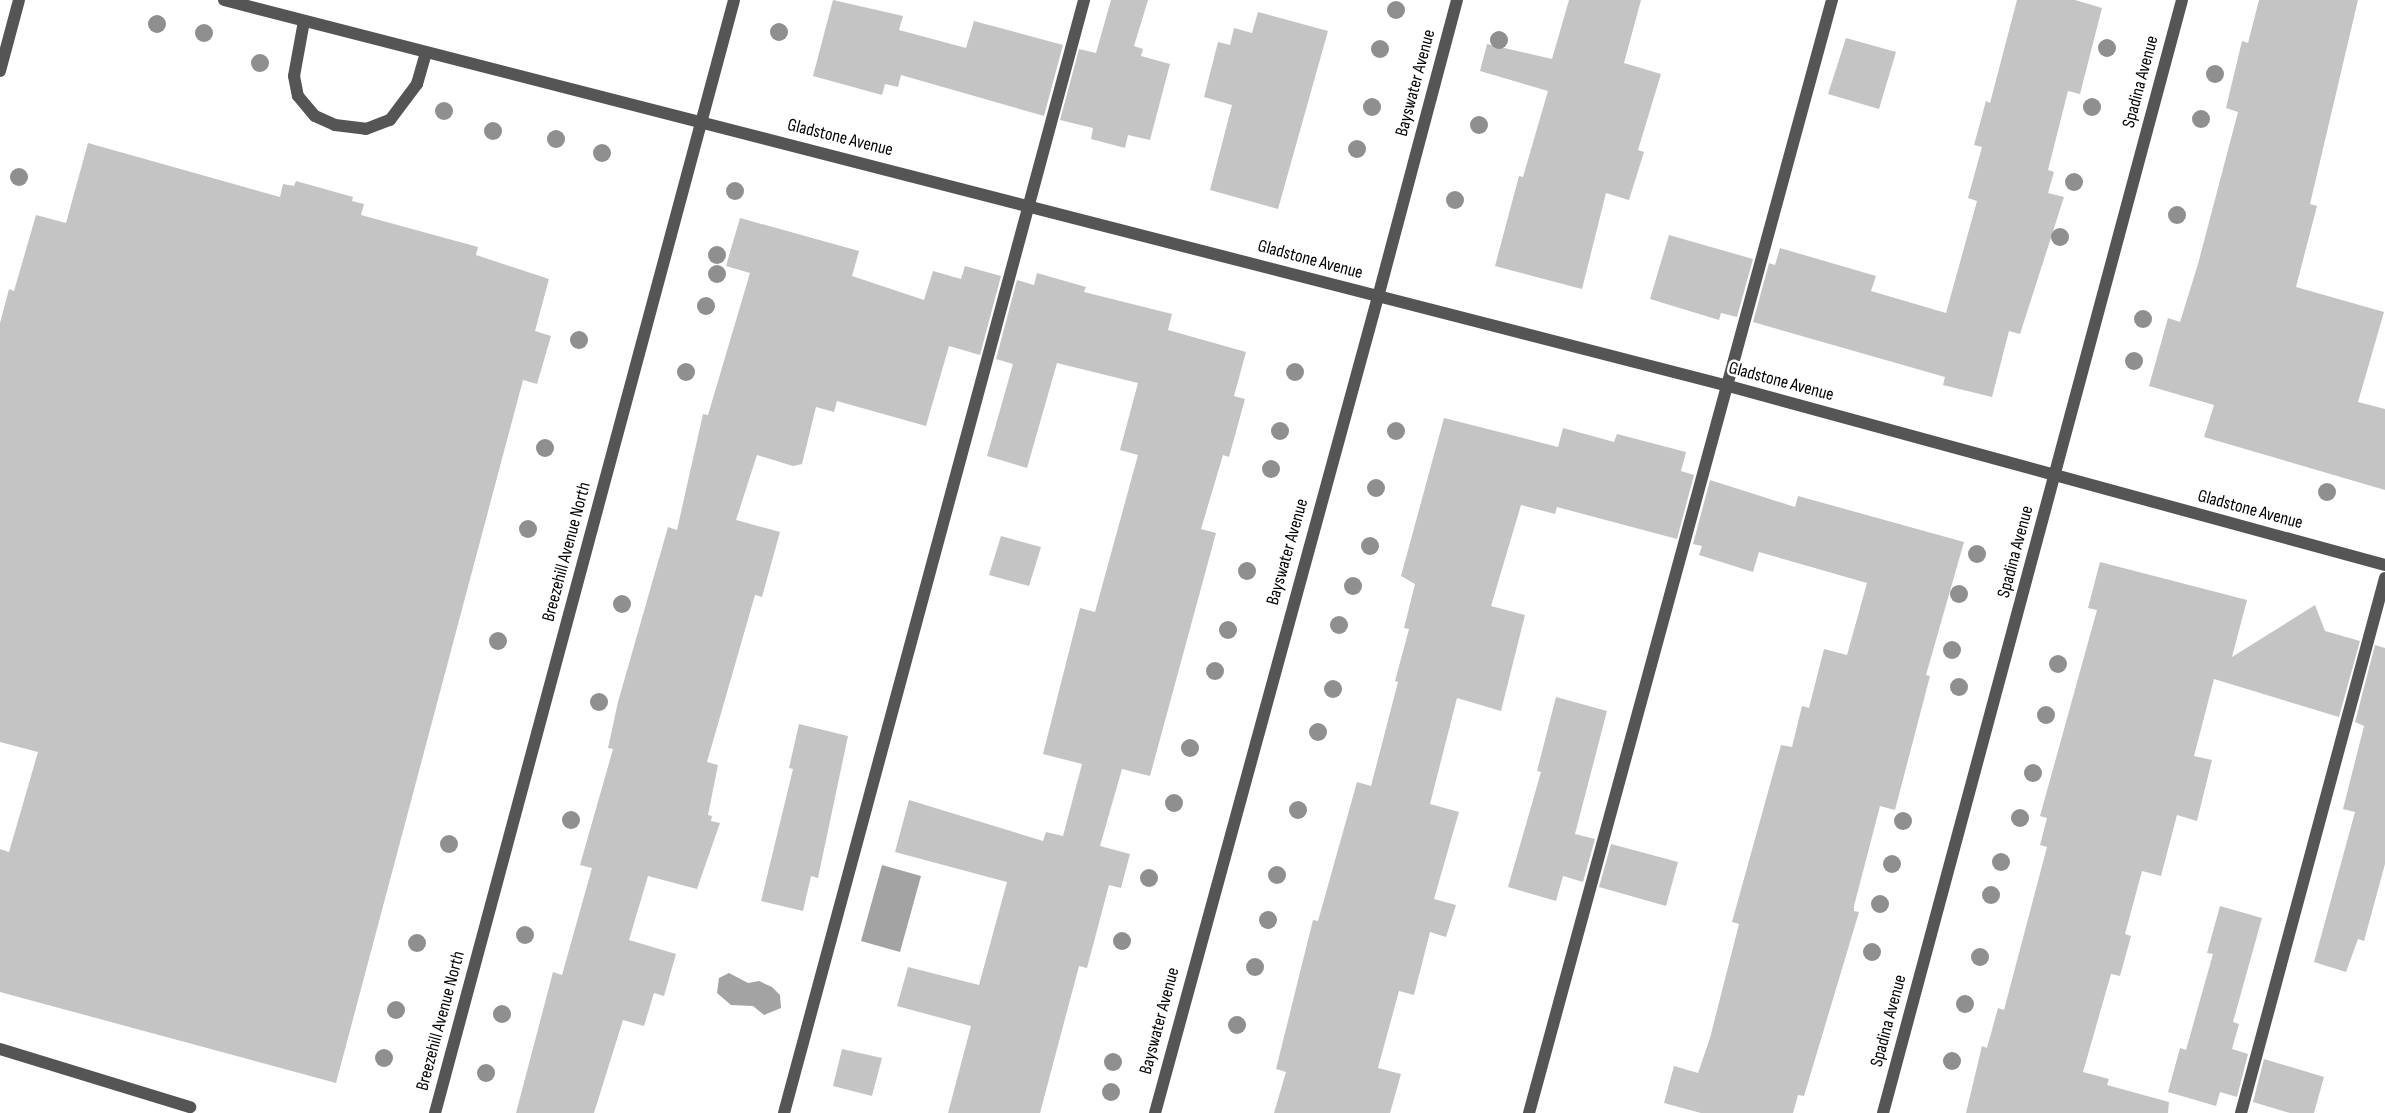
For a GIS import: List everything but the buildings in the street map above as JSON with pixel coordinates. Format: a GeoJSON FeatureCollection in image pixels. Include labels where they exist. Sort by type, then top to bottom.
{"type":"FeatureCollection","features":[{"type":"Feature","properties":{"kind":"street"},"geometry":{"type":"LineString","coordinates":[[0,71],[19,0]]}},
{"type":"Feature","properties":{"kind":"street","name":"Gladstone Avenue"},"geometry":{"type":"LineString","coordinates":[[224,0],[1028,204],[1378,297],[1725,385],[2385,565]]}},
{"type":"Feature","properties":{"kind":"street","name":"Breezehill Avenue North"},"geometry":{"type":"LineString","coordinates":[[435,1113],[734,0]]}},
{"type":"Feature","properties":{"kind":"street"},"geometry":{"type":"LineString","coordinates":[[784,1113],[1084,0]]}},
{"type":"Feature","properties":{"kind":"street","name":"Bayswater Avenue"},"geometry":{"type":"LineString","coordinates":[[1155,1113],[1457,0]]}},
{"type":"Feature","properties":{"kind":"street"},"geometry":{"type":"LineString","coordinates":[[1529,1113],[1725,385],[1832,0]]}},
{"type":"Feature","properties":{"kind":"street","name":"Spadina Avenue"},"geometry":{"type":"LineString","coordinates":[[1883,1113],[2182,0]]}},
{"type":"Feature","properties":{"kind":"street"},"geometry":{"type":"LineString","coordinates":[[304,21],[294,76],[298,96],[315,116],[335,125],[366,129],[390,120],[417,84],[426,53]]}},
{"type":"Feature","properties":{"kind":"street"},"geometry":{"type":"LineString","coordinates":[[2241,1113],[2385,578]]}},
{"type":"Feature","properties":{"kind":"street"},"geometry":{"type":"LineString","coordinates":[[0,1049],[190,1107]]}},
{"type":"Feature","properties":{"kind":"shaded area"},"geometry":{"type":"Polygon","coordinates":[[[882,865],[921,876],[900,952],[861,941],[882,865]]]}},
{"type":"Feature","properties":{"kind":"shaded area"},"geometry":{"type":"Polygon","coordinates":[[[729,973],[748,983],[759,981],[772,987],[780,995],[781,1008],[764,1015],[753,1006],[731,1005],[717,993],[719,978],[729,973]]]}}]}
